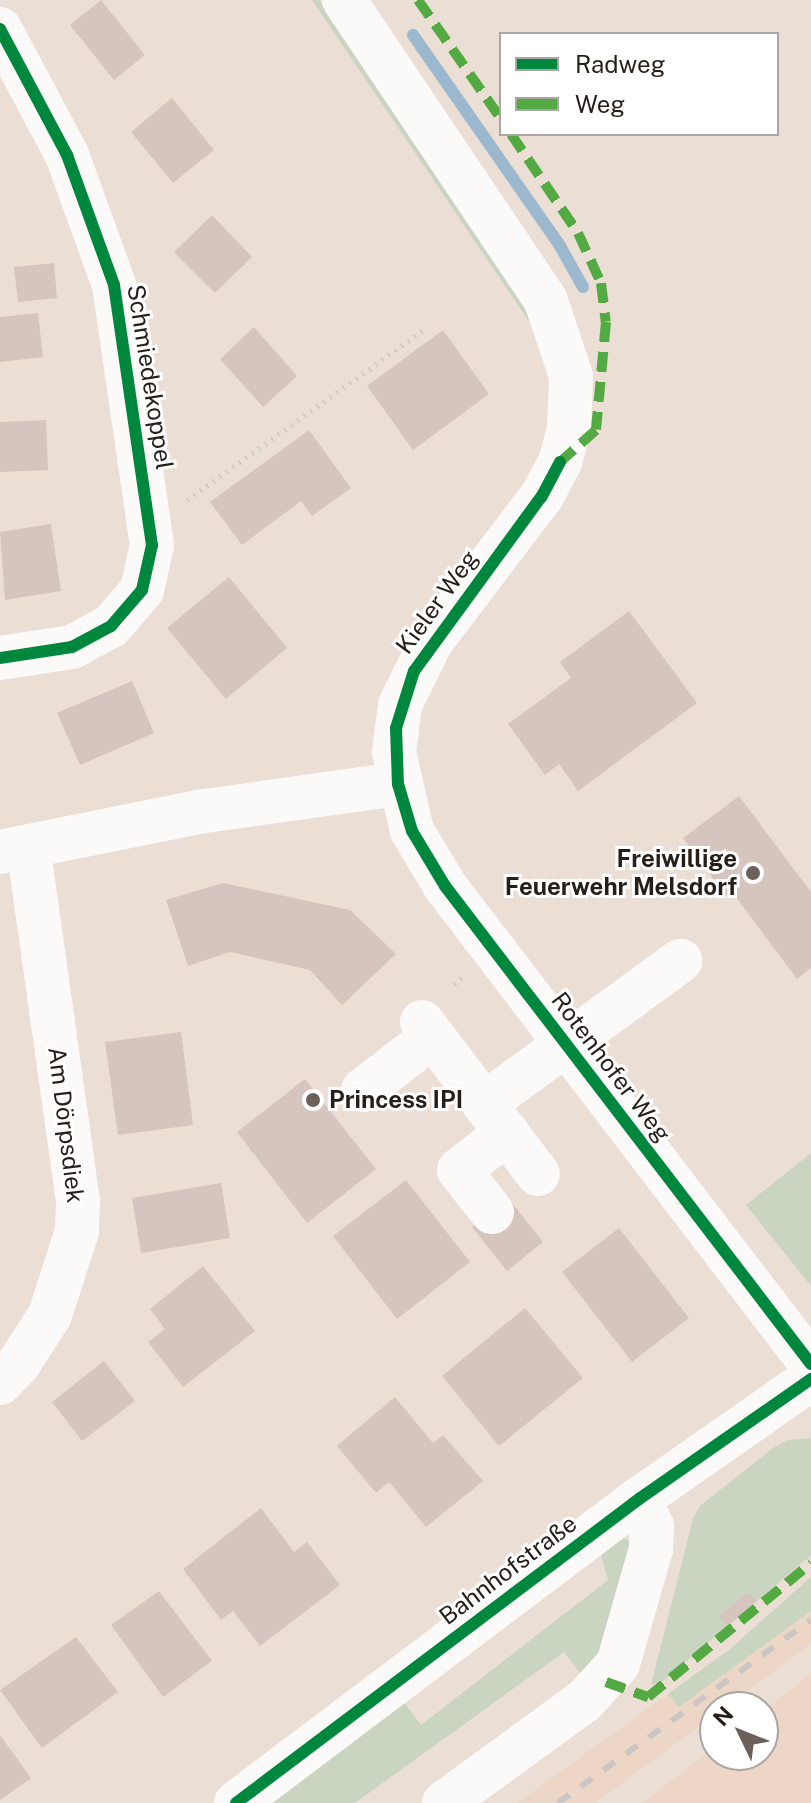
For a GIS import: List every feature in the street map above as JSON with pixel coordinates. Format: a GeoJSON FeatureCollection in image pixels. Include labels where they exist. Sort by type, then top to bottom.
{"type":"FeatureCollection","features":[{"type":"Feature","properties":{"kind":"street","name":"Kieler Weg"},"geometry":{"type":"LineString","coordinates":[[344,0],[546,301],[571,376],[569,429],[560,462],[541,497],[414,671],[396,728],[398,784]]}},
{"type":"Feature","properties":{"kind":"street","name":"Schmiedekoppel"},"geometry":{"type":"LineString","coordinates":[[0,29],[67,155],[102,246],[129,360],[149,511],[149,567],[127,611],[94,638],[72,647],[0,658]]}},
{"type":"Feature","properties":{"kind":"street"},"geometry":{"type":"LineString","coordinates":[[14,850],[198,812],[398,784]]}},
{"type":"Feature","properties":{"kind":"street","name":"Rotenhofer Weg"},"geometry":{"type":"LineString","coordinates":[[398,784],[412,831],[445,886],[811,1364]]}},
{"type":"Feature","properties":{"kind":"street","name":"Am Dörpsdiek"},"geometry":{"type":"LineString","coordinates":[[0,1383],[26,1354],[62,1292],[77,1231],[78,1201],[14,850]]}},
{"type":"Feature","properties":{"kind":"street"},"geometry":{"type":"LineString","coordinates":[[492,1212],[459,1170],[496,1119],[565,1042],[680,961]]}},
{"type":"Feature","properties":{"kind":"street"},"geometry":{"type":"LineString","coordinates":[[363,1090],[428,1029],[538,1174]]}},
{"type":"Feature","properties":{"kind":"street","name":"Bahnhofstraße"},"geometry":{"type":"LineString","coordinates":[[236,1803],[639,1499],[811,1379]]}},
{"type":"Feature","properties":{"kind":"street"},"geometry":{"type":"LineString","coordinates":[[444,1803],[585,1700],[612,1673],[627,1639],[651,1549],[652,1526],[639,1499]]}},
{"type":"Feature","properties":{"kind":"path"},"geometry":{"type":"LineString","coordinates":[[149,511],[174,509],[424,330]]}},
{"type":"Feature","properties":{"kind":"shaded area"},"geometry":{"type":"Polygon","coordinates":[[[811,1611],[811,1644],[748,1691],[701,1691],[811,1611]]]}},
{"type":"Feature","properties":{"kind":"shaded area"},"geometry":{"type":"Polygon","coordinates":[[[811,1674],[811,1803],[642,1803],[699,1759],[699,1771],[779,1771],[779,1699],[811,1674]]]}},
{"type":"Feature","properties":{"kind":"shaded area"},"geometry":{"type":"Polygon","coordinates":[[[699,1692],[699,1727],[595,1803],[517,1803],[668,1694],[679,1707],[699,1692]]]}},
{"type":"Feature","properties":{"kind":"green space"},"geometry":{"type":"Polygon","coordinates":[[[312,0],[319,0],[520,297],[532,326],[312,0]]]}},
{"type":"Feature","properties":{"kind":"green space"},"geometry":{"type":"Polygon","coordinates":[[[811,1153],[811,1286],[746,1205],[811,1153]]]}},
{"type":"Feature","properties":{"kind":"green space"},"geometry":{"type":"Polygon","coordinates":[[[811,1438],[811,1555],[757,1601],[748,1592],[720,1616],[728,1626],[663,1681],[651,1685],[693,1518],[701,1505],[773,1448],[788,1440],[811,1438]]]}},
{"type":"Feature","properties":{"kind":"green space"},"geometry":{"type":"Polygon","coordinates":[[[621,1537],[631,1542],[604,1650],[582,1675],[564,1652],[355,1803],[257,1803],[400,1697],[421,1725],[608,1580],[600,1552],[621,1537]]]}},
{"type":"Feature","properties":{"kind":"green space"},"geometry":{"type":"Polygon","coordinates":[[[811,1577],[811,1611],[679,1707],[668,1694],[730,1649],[811,1577]]]}},
{"type":"Feature","properties":{"kind":"building"},"geometry":{"type":"Polygon","coordinates":[[[101,0],[145,55],[114,80],[70,25],[101,0]]]}},
{"type":"Feature","properties":{"kind":"building"},"geometry":{"type":"Polygon","coordinates":[[[172,98],[214,150],[173,183],[131,132],[172,98]]]}},
{"type":"Feature","properties":{"kind":"building"},"geometry":{"type":"Polygon","coordinates":[[[212,215],[252,257],[215,293],[174,252],[212,215]]]}},
{"type":"Feature","properties":{"kind":"building"},"geometry":{"type":"Polygon","coordinates":[[[54,263],[57,298],[18,302],[14,267],[54,263]]]}},
{"type":"Feature","properties":{"kind":"building"},"geometry":{"type":"Polygon","coordinates":[[[38,313],[43,357],[0,362],[0,317],[38,313]]]}},
{"type":"Feature","properties":{"kind":"building"},"geometry":{"type":"Polygon","coordinates":[[[254,327],[297,376],[263,407],[220,359],[254,327]]]}},
{"type":"Feature","properties":{"kind":"building"},"geometry":{"type":"Polygon","coordinates":[[[443,330],[489,394],[413,450],[367,386],[443,330]]]}},
{"type":"Feature","properties":{"kind":"building"},"geometry":{"type":"Polygon","coordinates":[[[46,420],[48,470],[0,472],[0,422],[46,420]]]}},
{"type":"Feature","properties":{"kind":"building"},"geometry":{"type":"Polygon","coordinates":[[[309,430],[351,488],[312,516],[301,501],[242,545],[210,502],[309,430]]]}},
{"type":"Feature","properties":{"kind":"building"},"geometry":{"type":"Polygon","coordinates":[[[51,524],[61,591],[5,600],[0,532],[51,524]]]}},
{"type":"Feature","properties":{"kind":"building"},"geometry":{"type":"Polygon","coordinates":[[[229,577],[287,648],[226,699],[167,628],[229,577]]]}},
{"type":"Feature","properties":{"kind":"building"},"geometry":{"type":"Polygon","coordinates":[[[629,611],[697,703],[578,791],[559,764],[545,775],[508,724],[571,678],[560,662],[629,611]]]}},
{"type":"Feature","properties":{"kind":"building"},"geometry":{"type":"Polygon","coordinates":[[[132,681],[154,733],[80,765],[57,713],[132,681]]]}},
{"type":"Feature","properties":{"kind":"building","name":"Freiwillige Feuerwehr Melsdorf"},"geometry":{"type":"Polygon","coordinates":[[[739,796],[811,892],[811,968],[797,979],[732,892],[726,896],[683,838],[739,796]]]}},
{"type":"Feature","properties":{"kind":"building"},"geometry":{"type":"Polygon","coordinates":[[[223,883],[350,910],[396,954],[342,1005],[310,970],[230,952],[188,966],[166,900],[223,883]]]}},
{"type":"Feature","properties":{"kind":"building"},"geometry":{"type":"Polygon","coordinates":[[[181,1032],[193,1125],[118,1135],[105,1042],[181,1032]]]}},
{"type":"Feature","properties":{"kind":"building"},"geometry":{"type":"Polygon","coordinates":[[[305,1079],[376,1169],[307,1223],[237,1132],[305,1079]]]}},
{"type":"Feature","properties":{"kind":"building"},"geometry":{"type":"Polygon","coordinates":[[[406,1180],[470,1262],[397,1319],[333,1236],[406,1180]]]}},
{"type":"Feature","properties":{"kind":"building"},"geometry":{"type":"Polygon","coordinates":[[[221,1183],[230,1238],[141,1253],[132,1198],[221,1183]]]}},
{"type":"Feature","properties":{"kind":"building"},"geometry":{"type":"Polygon","coordinates":[[[508,1198],[543,1242],[507,1271],[472,1227],[508,1198]]]}},
{"type":"Feature","properties":{"kind":"building"},"geometry":{"type":"Polygon","coordinates":[[[619,1228],[689,1318],[632,1362],[562,1272],[619,1228]]]}},
{"type":"Feature","properties":{"kind":"building"},"geometry":{"type":"Polygon","coordinates":[[[203,1266],[255,1331],[183,1387],[148,1342],[165,1329],[150,1309],[203,1266]]]}},
{"type":"Feature","properties":{"kind":"building"},"geometry":{"type":"Polygon","coordinates":[[[525,1308],[583,1378],[499,1446],[442,1376],[525,1308]]]}},
{"type":"Feature","properties":{"kind":"building"},"geometry":{"type":"Polygon","coordinates":[[[104,1361],[135,1401],[82,1441],[52,1402],[104,1361]]]}},
{"type":"Feature","properties":{"kind":"building"},"geometry":{"type":"Polygon","coordinates":[[[395,1397],[433,1443],[443,1435],[483,1481],[426,1527],[389,1482],[376,1493],[337,1446],[395,1397]]]}},
{"type":"Feature","properties":{"kind":"building"},"geometry":{"type":"Polygon","coordinates":[[[261,1508],[294,1552],[307,1542],[340,1585],[260,1646],[233,1611],[221,1620],[183,1569],[261,1508]]]}},
{"type":"Feature","properties":{"kind":"building"},"geometry":{"type":"Polygon","coordinates":[[[159,1591],[212,1661],[163,1697],[111,1625],[159,1591]]]}},
{"type":"Feature","properties":{"kind":"building"},"geometry":{"type":"Polygon","coordinates":[[[748,1592],[757,1601],[728,1626],[719,1616],[748,1592]]]}},
{"type":"Feature","properties":{"kind":"building"},"geometry":{"type":"Polygon","coordinates":[[[76,1637],[118,1692],[42,1748],[0,1690],[76,1637]]]}},
{"type":"Feature","properties":{"kind":"building"},"geometry":{"type":"Polygon","coordinates":[[[0,1735],[31,1778],[0,1800],[0,1735]]]}},
{"type":"Feature","properties":{"kind":"waterway"},"geometry":{"type":"LineString","coordinates":[[413,35],[560,246],[583,287]]}},
{"type":"Feature","properties":{"kind":"railway"},"geometry":{"type":"LineString","coordinates":[[558,1803],[811,1620]]}},
{"type":"Feature","properties":{"kind":"marked path"},"geometry":{"type":"LineString","coordinates":[[418,0],[499,116]]}},
{"type":"Feature","properties":{"kind":"marked path"},"geometry":{"type":"LineString","coordinates":[[512,136],[578,233],[601,283],[606,322],[596,430],[560,462]]}},
{"type":"Feature","properties":{"kind":"marked path"},"geometry":{"type":"LineString","coordinates":[[606,1682],[648,1697],[811,1563]]}},
{"type":"Feature","properties":{"kind":"cycle path"},"geometry":{"type":"LineString","coordinates":[[0,29],[67,155],[114,285],[152,545],[142,590],[111,626],[72,647],[0,658]]}},
{"type":"Feature","properties":{"kind":"cycle path"},"geometry":{"type":"LineString","coordinates":[[560,462],[541,497],[414,671],[396,728],[398,784],[412,831],[445,886],[811,1364]]}},
{"type":"Feature","properties":{"kind":"cycle path"},"geometry":{"type":"LineString","coordinates":[[236,1803],[639,1499],[811,1379]]}},
{"type":"Feature","properties":{"kind":"place","name":"Freiwillige Feuerwehr Melsdorf"},"geometry":{"type":"Point","coordinates":[753,873]}},
{"type":"Feature","properties":{"kind":"place","name":"Princess IPI"},"geometry":{"type":"Point","coordinates":[313,1100]}}]}
